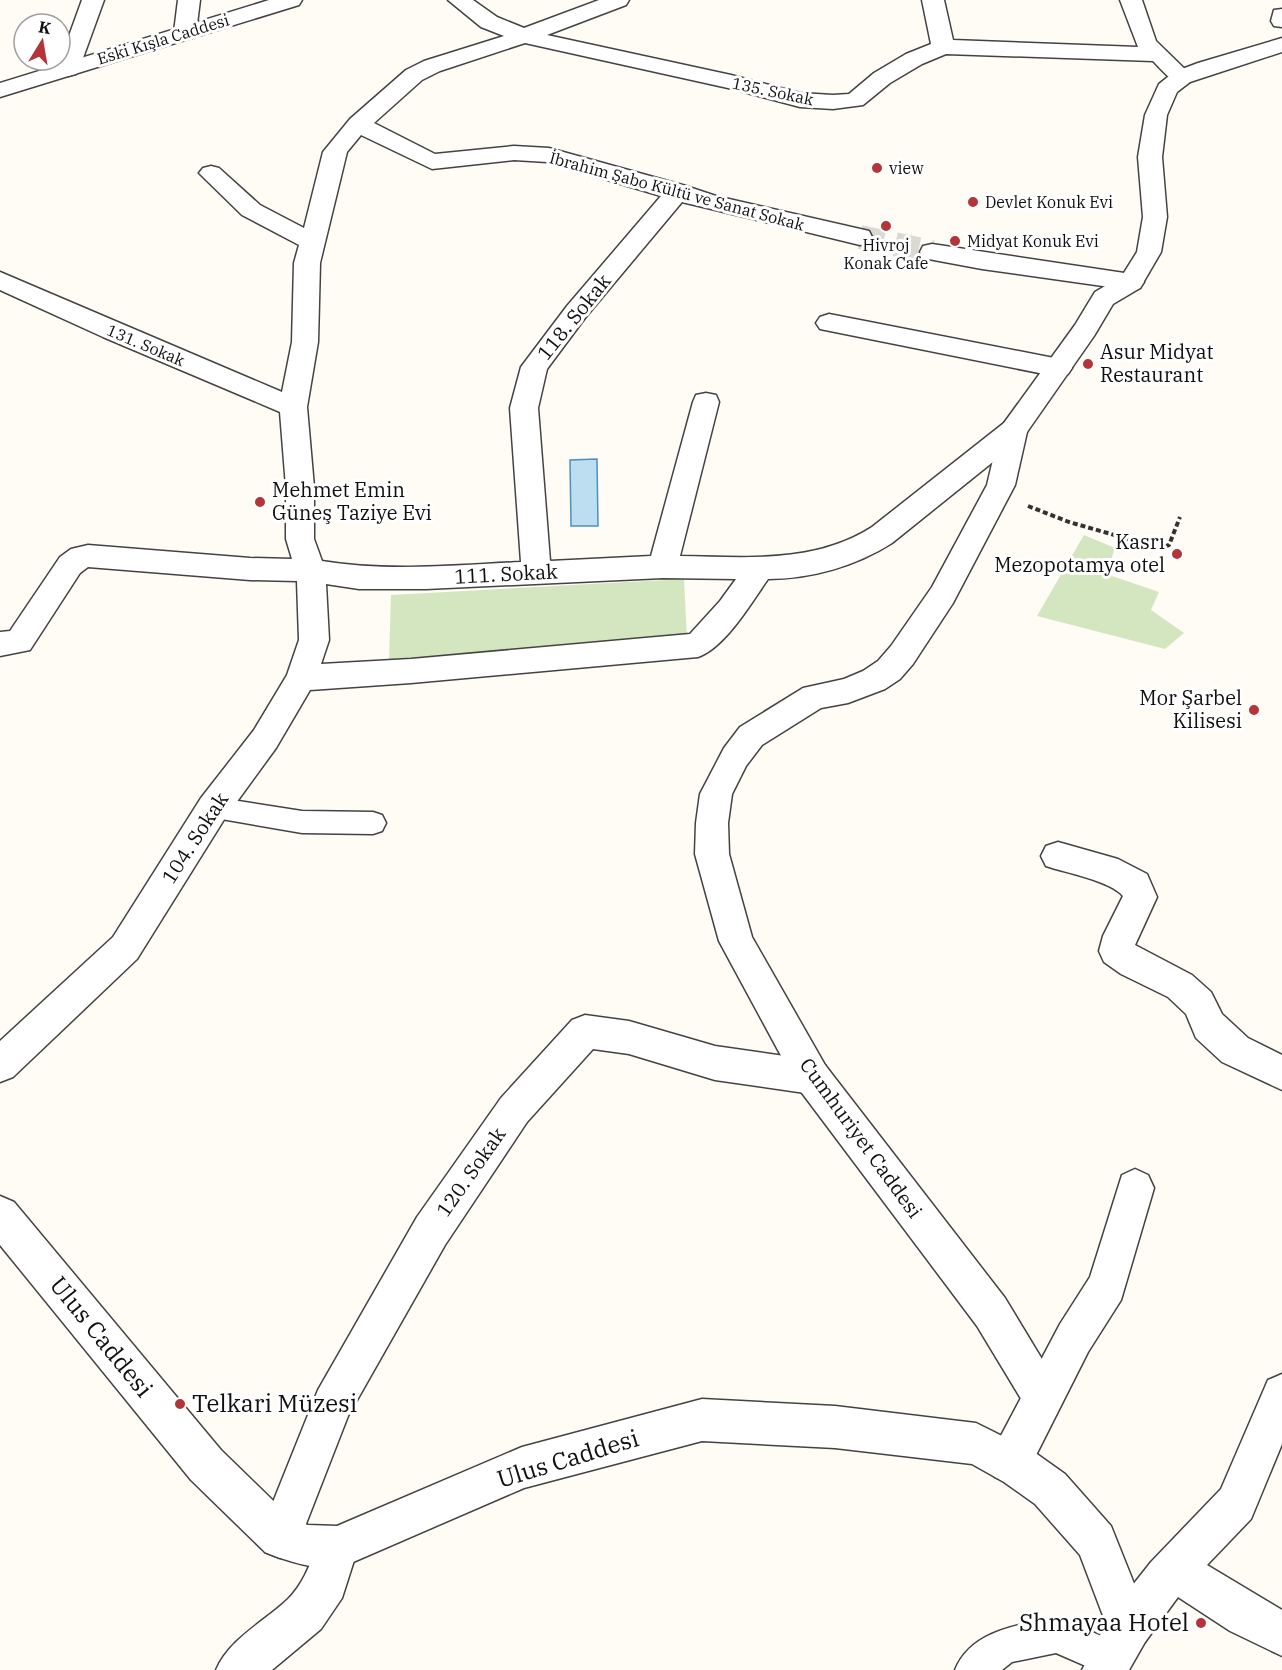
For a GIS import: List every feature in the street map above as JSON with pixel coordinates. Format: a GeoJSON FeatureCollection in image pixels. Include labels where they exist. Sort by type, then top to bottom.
{"type":"FeatureCollection","features":[{"type":"Feature","properties":{"kind":"street"},"geometry":{"type":"LineString","coordinates":[[72,59],[92,9],[93,0]]}},
{"type":"Feature","properties":{"kind":"street"},"geometry":{"type":"LineString","coordinates":[[185,32],[189,0]]}},
{"type":"Feature","properties":{"kind":"street","name":"Eski Kışla Caddesi"},"geometry":{"type":"LineString","coordinates":[[72,68],[291,0]]}},
{"type":"Feature","properties":{"kind":"street","name":"135. Sokak"},"geometry":{"type":"LineString","coordinates":[[459,0],[489,22],[524,36],[719,79],[800,100],[833,102],[855,100],[882,78],[914,59],[943,47],[993,47],[1159,55]]}},
{"type":"Feature","properties":{"kind":"street","name":"104. Sokak"},"geometry":{"type":"LineString","coordinates":[[0,1065],[125,948],[213,808],[264,739],[301,678],[314,640],[311,570],[300,538],[300,487],[293,407],[305,342],[307,263],[335,153],[358,124],[414,75],[432,66],[524,36],[618,0]]}},
{"type":"Feature","properties":{"kind":"street"},"geometry":{"type":"LineString","coordinates":[[933,0],[943,47]]}},
{"type":"Feature","properties":{"kind":"street"},"geometry":{"type":"LineString","coordinates":[[1131,0],[1146,43],[1182,77],[1282,45]]}},
{"type":"Feature","properties":{"kind":"street"},"geometry":{"type":"LineString","coordinates":[[1282,15],[1282,21]]}},
{"type":"Feature","properties":{"kind":"street","name":"Eski Kışla Caddesi"},"geometry":{"type":"LineString","coordinates":[[0,90],[58,72]]}},
{"type":"Feature","properties":{"kind":"street","name":"Cumhuriyet Caddesi"},"geometry":{"type":"LineString","coordinates":[[1043,1398],[991,1312],[812,1077],[736,941],[712,854],[712,823],[716,794],[735,757],[751,736],[814,697],[848,691],[874,680],[889,670],[943,595],[1001,485],[1014,430],[1059,368],[1104,298],[1131,282],[1149,252],[1155,218],[1150,157],[1156,115],[1167,89],[1182,77]]}},
{"type":"Feature","properties":{"kind":"street","name":"İbrahim Şabo Kültü ve Sanat Sokak"},"geometry":{"type":"LineString","coordinates":[[358,124],[432,162],[514,153],[549,155],[678,191],[722,206],[860,237]]}},
{"type":"Feature","properties":{"kind":"street"},"geometry":{"type":"LineString","coordinates":[[211,173],[250,210],[312,242]]}},
{"type":"Feature","properties":{"kind":"street","name":"118. Sokak"},"geometry":{"type":"LineString","coordinates":[[536,572],[524,408],[534,367],[576,312],[678,191]]}},
{"type":"Feature","properties":{"kind":"street"},"geometry":{"type":"LineString","coordinates":[[932,252],[975,261],[1064,271],[1131,282]]}},
{"type":"Feature","properties":{"kind":"street","name":"131. Sokak"},"geometry":{"type":"LineString","coordinates":[[0,280],[112,331],[293,407]]}},
{"type":"Feature","properties":{"kind":"street"},"geometry":{"type":"LineString","coordinates":[[829,323],[1059,368]]}},
{"type":"Feature","properties":{"kind":"street"},"geometry":{"type":"LineString","coordinates":[[663,567],[706,402]]}},
{"type":"Feature","properties":{"kind":"street","name":"111. Sokak"},"geometry":{"type":"LineString","coordinates":[[0,644],[19,642],[70,565],[81,557],[108,556],[147,562],[250,569],[311,570],[359,578],[426,578],[663,567],[784,568],[838,557],[863,547],[920,506],[1014,430]]}},
{"type":"Feature","properties":{"kind":"street"},"geometry":{"type":"LineString","coordinates":[[301,678],[411,671],[698,645],[731,609],[759,569]]}},
{"type":"Feature","properties":{"kind":"street"},"geometry":{"type":"LineString","coordinates":[[213,808],[302,822],[373,823]]}},
{"type":"Feature","properties":{"kind":"street"},"geometry":{"type":"LineString","coordinates":[[1058,856],[1118,874],[1135,884],[1140,897],[1120,936],[1116,951],[1133,963],[1180,986],[1199,1003],[1209,1026],[1235,1050],[1282,1073]]}},
{"type":"Feature","properties":{"kind":"street","name":"120. Sokak"},"geometry":{"type":"LineString","coordinates":[[280,1537],[332,1404],[431,1231],[514,1110],[585,1032],[604,1031],[624,1035],[702,1060],[812,1077]]}},
{"type":"Feature","properties":{"kind":"street"},"geometry":{"type":"LineString","coordinates":[[1010,1462],[1074,1338],[1107,1286],[1135,1188]]}},
{"type":"Feature","properties":{"kind":"street","name":"Ulus Caddesi"},"geometry":{"type":"LineString","coordinates":[[0,1215],[206,1465],[280,1537],[308,1546],[338,1548],[522,1468],[702,1420],[835,1427],[976,1444],[1010,1462],[1050,1489],[1096,1541],[1114,1652]]}},
{"type":"Feature","properties":{"kind":"street"},"geometry":{"type":"LineString","coordinates":[[973,1670],[1004,1646],[1056,1635],[1114,1652],[1173,1568],[1236,1503],[1282,1394]]}},
{"type":"Feature","properties":{"kind":"street"},"geometry":{"type":"LineString","coordinates":[[238,1670],[305,1613],[327,1583],[338,1548]]}},
{"type":"Feature","properties":{"kind":"street"},"geometry":{"type":"LineString","coordinates":[[1173,1568],[1246,1615],[1282,1634]]}},
{"type":"Feature","properties":{"kind":"path"},"geometry":{"type":"LineString","coordinates":[[997,494],[1069,522],[1128,541],[1160,548],[1169,545],[1180,517]]}},
{"type":"Feature","properties":{"kind":"green space"},"geometry":{"type":"Polygon","coordinates":[[[1084,535],[1115,548],[1106,574],[1159,592],[1151,610],[1184,633],[1165,649],[1037,616],[1084,535]]]}},
{"type":"Feature","properties":{"kind":"green space"},"geometry":{"type":"Polygon","coordinates":[[[684,579],[687,640],[389,660],[391,595],[684,579]]]}},
{"type":"Feature","properties":{"kind":"water"},"geometry":{"type":"Polygon","coordinates":[[[597,459],[598,526],[571,526],[570,460],[597,459]]]}},
{"type":"Feature","properties":{"kind":"tunnel"},"geometry":{"type":"LineString","coordinates":[[860,237],[932,252]]}},
{"type":"Feature","properties":{"kind":"place","name":"view"},"geometry":{"type":"Point","coordinates":[877,168]}},
{"type":"Feature","properties":{"kind":"place","name":"Devlet Konuk Evi"},"geometry":{"type":"Point","coordinates":[973,202]}},
{"type":"Feature","properties":{"kind":"place","name":"Hivroj Konak Cafe"},"geometry":{"type":"Point","coordinates":[886,226]}},
{"type":"Feature","properties":{"kind":"place","name":"Midyat Konuk Evi"},"geometry":{"type":"Point","coordinates":[955,241]}},
{"type":"Feature","properties":{"kind":"place","name":"Asur Midyat Restaurant"},"geometry":{"type":"Point","coordinates":[1088,364]}},
{"type":"Feature","properties":{"kind":"place","name":"Mehmet Emin Güneş Taziye Evi"},"geometry":{"type":"Point","coordinates":[260,502]}},
{"type":"Feature","properties":{"kind":"place","name":"Kasrı Mezopotamya otel"},"geometry":{"type":"Point","coordinates":[1177,554]}},
{"type":"Feature","properties":{"kind":"place","name":"Mor Şarbel Kilisesi"},"geometry":{"type":"Point","coordinates":[1254,710]}},
{"type":"Feature","properties":{"kind":"place","name":"Telkari Müzesi"},"geometry":{"type":"Point","coordinates":[180,1404]}},
{"type":"Feature","properties":{"kind":"place","name":"Shmayaa Hotel"},"geometry":{"type":"Point","coordinates":[1201,1623]}}]}
